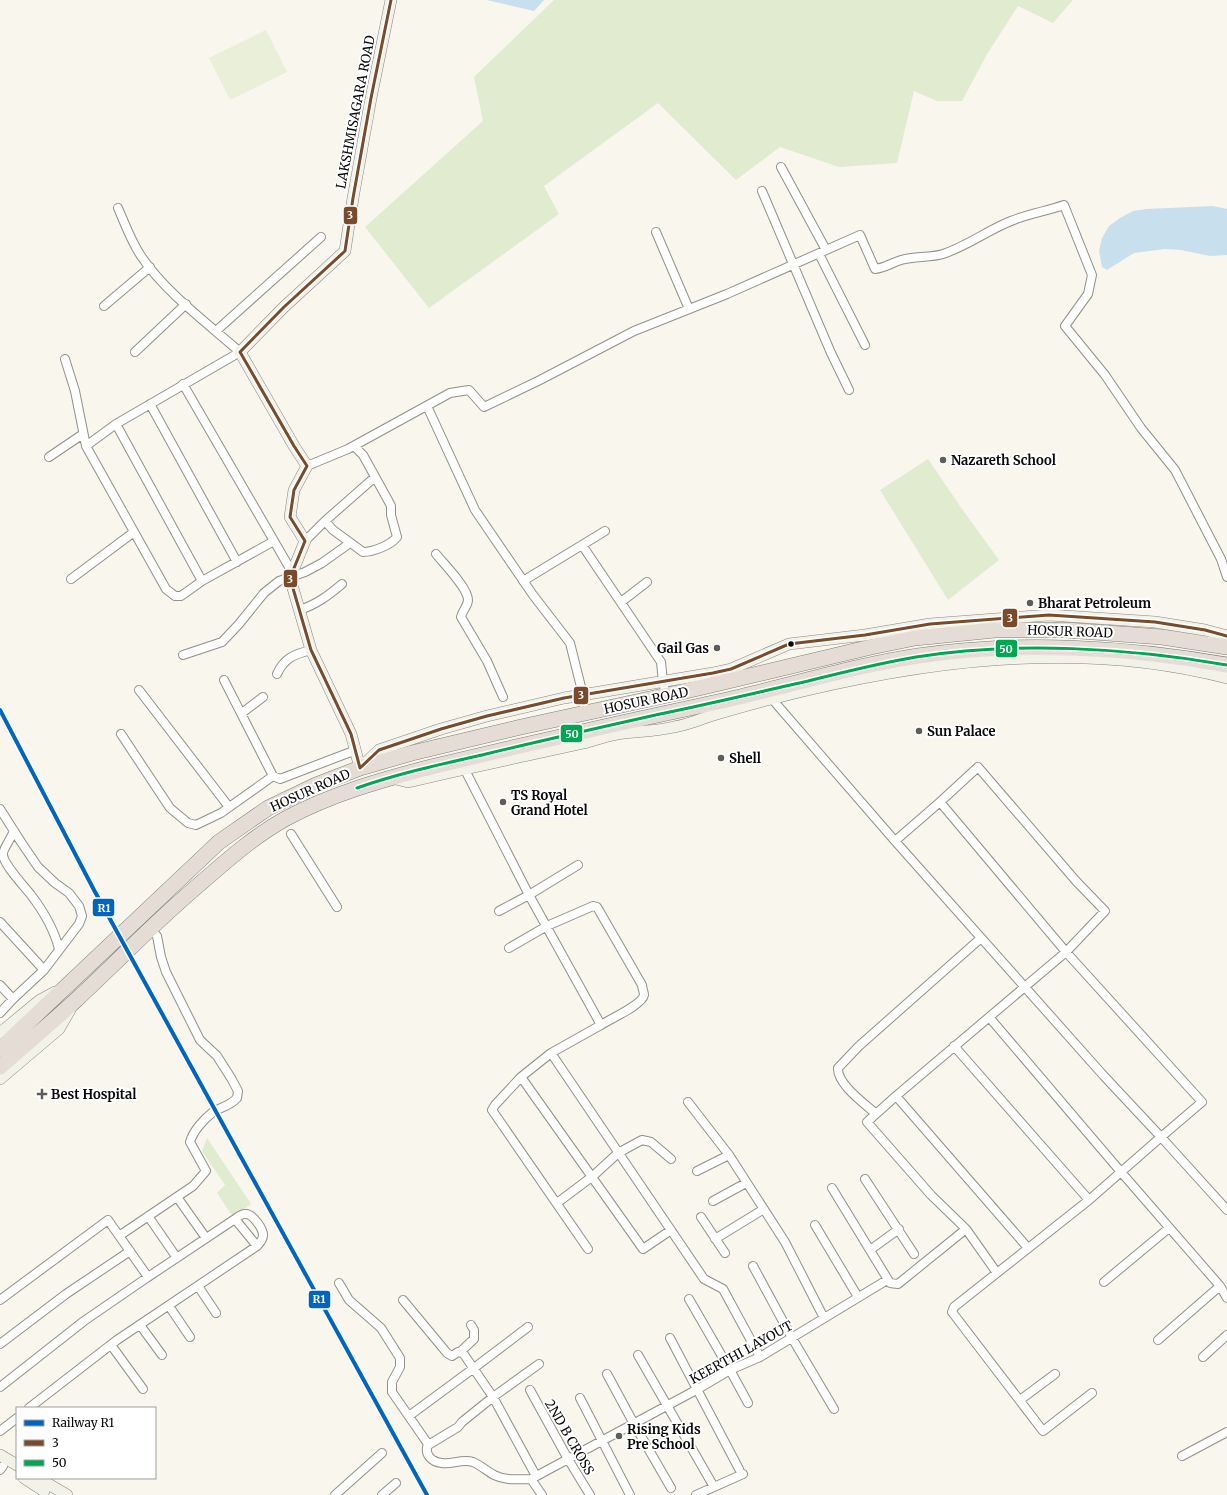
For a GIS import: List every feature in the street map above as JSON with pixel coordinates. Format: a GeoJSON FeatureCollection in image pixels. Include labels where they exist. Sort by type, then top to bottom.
{"type":"FeatureCollection","features":[{"type":"Feature","properties":{"kind":"highway","name":"HOSUR ROAD"},"geometry":{"type":"LineString","coordinates":[[32,1030],[68,985],[219,842],[268,808],[316,785],[360,768],[412,753],[585,713],[664,689],[922,637],[975,631],[1037,629],[1121,633],[1191,641],[1227,648]]}},
{"type":"Feature","properties":{"kind":"highway","name":"HOSUR ROAD"},"geometry":{"type":"LineString","coordinates":[[32,1030],[75,1000],[150,928],[238,851],[285,820],[325,800],[360,787],[458,760],[918,656],[1005,649],[1073,649],[1172,656],[1227,665]]}},
{"type":"Feature","properties":{"kind":"highway"},"geometry":{"type":"LineString","coordinates":[[0,1049],[32,1030]]}},
{"type":"Feature","properties":{"kind":"highway"},"geometry":{"type":"LineString","coordinates":[[0,1067],[32,1030]]}},
{"type":"Feature","properties":{"kind":"street","name":"LAKSHMISAGARA ROAD"},"geometry":{"type":"LineString","coordinates":[[240,352],[345,250],[371,98],[391,0]]}},
{"type":"Feature","properties":{"kind":"street"},"geometry":{"type":"LineString","coordinates":[[782,167],[865,345]]}},
{"type":"Feature","properties":{"kind":"street"},"geometry":{"type":"LineString","coordinates":[[762,191],[831,353],[849,390]]}},
{"type":"Feature","properties":{"kind":"street"},"geometry":{"type":"LineString","coordinates":[[305,542],[290,517],[294,490],[306,466],[354,446],[450,393],[470,390],[484,407],[540,380],[634,331],[727,294],[860,235],[875,269],[884,268],[899,261],[916,257],[940,255],[957,249],[977,237],[1012,220],[1064,206],[1092,275],[1088,294],[1065,326],[1105,375],[1141,428],[1175,470],[1221,559],[1227,577]]}},
{"type":"Feature","properties":{"kind":"street"},"geometry":{"type":"LineString","coordinates":[[118,208],[140,255],[150,267],[170,290],[240,352],[306,466]]}},
{"type":"Feature","properties":{"kind":"street"},"geometry":{"type":"LineString","coordinates":[[656,232],[689,309]]}},
{"type":"Feature","properties":{"kind":"street"},"geometry":{"type":"LineString","coordinates":[[216,331],[321,237]]}},
{"type":"Feature","properties":{"kind":"street"},"geometry":{"type":"LineString","coordinates":[[104,306],[150,267]]}},
{"type":"Feature","properties":{"kind":"street"},"geometry":{"type":"LineString","coordinates":[[135,352],[186,304]]}},
{"type":"Feature","properties":{"kind":"street"},"geometry":{"type":"LineString","coordinates":[[86,446],[116,424],[240,352]]}},
{"type":"Feature","properties":{"kind":"street"},"geometry":{"type":"LineString","coordinates":[[65,359],[75,391],[86,446],[166,590],[175,596],[180,596],[202,581],[274,541]]}},
{"type":"Feature","properties":{"kind":"street"},"geometry":{"type":"LineString","coordinates":[[183,384],[274,541],[291,575],[299,610],[311,650],[352,734],[360,768]]}},
{"type":"Feature","properties":{"kind":"street"},"geometry":{"type":"LineString","coordinates":[[150,404],[237,562]]}},
{"type":"Feature","properties":{"kind":"street"},"geometry":{"type":"LineString","coordinates":[[427,406],[475,510],[523,581],[570,643],[583,695],[585,713]]}},
{"type":"Feature","properties":{"kind":"street"},"geometry":{"type":"LineString","coordinates":[[116,424],[202,581]]}},
{"type":"Feature","properties":{"kind":"street"},"geometry":{"type":"LineString","coordinates":[[49,457],[83,434]]}},
{"type":"Feature","properties":{"kind":"street"},"geometry":{"type":"LineString","coordinates":[[325,521],[333,530],[363,552],[369,552],[394,541],[397,537],[391,515],[391,506],[363,455],[354,446]]}},
{"type":"Feature","properties":{"kind":"street"},"geometry":{"type":"LineString","coordinates":[[291,575],[305,542],[325,521],[375,477]]}},
{"type":"Feature","properties":{"kind":"street"},"geometry":{"type":"LineString","coordinates":[[523,581],[605,531]]}},
{"type":"Feature","properties":{"kind":"street"},"geometry":{"type":"LineString","coordinates":[[71,578],[134,532]]}},
{"type":"Feature","properties":{"kind":"street"},"geometry":{"type":"LineString","coordinates":[[183,655],[222,642],[264,593],[279,581],[322,563],[350,543]]}},
{"type":"Feature","properties":{"kind":"street"},"geometry":{"type":"LineString","coordinates":[[582,545],[661,662],[664,689]]}},
{"type":"Feature","properties":{"kind":"street"},"geometry":{"type":"LineString","coordinates":[[436,554],[465,590],[468,598],[468,604],[462,610],[461,617],[487,660],[503,697]]}},
{"type":"Feature","properties":{"kind":"street"},"geometry":{"type":"LineString","coordinates":[[621,602],[647,582]]}},
{"type":"Feature","properties":{"kind":"street"},"geometry":{"type":"LineString","coordinates":[[299,610],[308,607],[328,596],[342,584]]}},
{"type":"Feature","properties":{"kind":"street"},"geometry":{"type":"LineString","coordinates":[[360,768],[379,750],[441,729],[487,716],[583,695],[664,689],[728,670],[789,644],[865,635],[930,624],[1049,615],[1155,622],[1205,630],[1227,636]]}},
{"type":"Feature","properties":{"kind":"street"},"geometry":{"type":"LineString","coordinates":[[277,674],[281,666],[290,657],[311,650]]}},
{"type":"Feature","properties":{"kind":"street"},"geometry":{"type":"LineString","coordinates":[[392,778],[408,782],[613,735],[674,727],[772,699],[855,679],[980,660],[1032,658],[1100,659],[1139,662],[1201,671],[1227,678]]}},
{"type":"Feature","properties":{"kind":"street"},"geometry":{"type":"LineString","coordinates":[[224,680],[273,776],[280,779],[356,750]]}},
{"type":"Feature","properties":{"kind":"street"},"geometry":{"type":"LineString","coordinates":[[139,690],[229,807]]}},
{"type":"Feature","properties":{"kind":"street"},"geometry":{"type":"LineString","coordinates":[[242,713],[264,697]]}},
{"type":"Feature","properties":{"kind":"street"},"geometry":{"type":"LineString","coordinates":[[772,699],[981,938],[1103,1075],[1227,1210]]}},
{"type":"Feature","properties":{"kind":"street"},"geometry":{"type":"LineString","coordinates":[[121,734],[170,808],[188,823],[196,825],[221,813],[273,776]]}},
{"type":"Feature","properties":{"kind":"street"},"geometry":{"type":"LineString","coordinates":[[895,841],[978,767],[1076,881],[1105,911],[1066,952],[954,1046],[867,1122],[931,1195],[966,1229],[997,1273]]}},
{"type":"Feature","properties":{"kind":"street"},"geometry":{"type":"LineString","coordinates":[[464,768],[529,895],[601,1025]]}},
{"type":"Feature","properties":{"kind":"street"},"geometry":{"type":"LineString","coordinates":[[940,802],[1066,952],[1202,1102],[1089,1200],[954,1307],[952,1312],[1043,1431],[1092,1393]]}},
{"type":"Feature","properties":{"kind":"street"},"geometry":{"type":"LineString","coordinates":[[0,809],[38,866],[55,883],[69,893],[79,906],[82,916],[79,924],[44,970],[0,1013]]}},
{"type":"Feature","properties":{"kind":"street"},"geometry":{"type":"LineString","coordinates":[[14,831],[8,844],[3,850],[4,867],[19,879],[46,916],[56,936],[59,949]]}},
{"type":"Feature","properties":{"kind":"street"},"geometry":{"type":"LineString","coordinates":[[291,834],[337,908]]}},
{"type":"Feature","properties":{"kind":"street"},"geometry":{"type":"LineString","coordinates":[[499,911],[529,895],[578,865]]}},
{"type":"Feature","properties":{"kind":"street"},"geometry":{"type":"LineString","coordinates":[[509,948],[547,926],[593,906],[597,907],[642,985],[644,994],[641,1000],[601,1025],[551,1053],[521,1077],[492,1110],[588,1249]]}},
{"type":"Feature","properties":{"kind":"street"},"geometry":{"type":"LineString","coordinates":[[0,922],[44,970]]}},
{"type":"Feature","properties":{"kind":"street"},"geometry":{"type":"LineString","coordinates":[[119,1236],[193,1186],[206,1171],[190,1142],[192,1134],[217,1111],[232,1104],[237,1098],[238,1091],[217,1056],[200,1040],[166,972],[161,957],[157,936],[150,928]]}},
{"type":"Feature","properties":{"kind":"street"},"geometry":{"type":"LineString","coordinates":[[876,1114],[841,1081],[837,1073],[838,1068],[859,1046],[981,938]]}},
{"type":"Feature","properties":{"kind":"street"},"geometry":{"type":"LineString","coordinates":[[0,985],[13,999]]}},
{"type":"Feature","properties":{"kind":"street"},"geometry":{"type":"LineString","coordinates":[[0,1033],[40,1000],[68,985]]}},
{"type":"Feature","properties":{"kind":"street"},"geometry":{"type":"LineString","coordinates":[[0,1080],[59,1029],[75,1000]]}},
{"type":"Feature","properties":{"kind":"street"},"geometry":{"type":"LineString","coordinates":[[989,1017],[1220,1286],[1227,1298]]}},
{"type":"Feature","properties":{"kind":"street"},"geometry":{"type":"LineString","coordinates":[[954,1046],[1089,1200]]}},
{"type":"Feature","properties":{"kind":"street"},"geometry":{"type":"LineString","coordinates":[[551,1053],[704,1279],[723,1290],[760,1357]]}},
{"type":"Feature","properties":{"kind":"street"},"geometry":{"type":"LineString","coordinates":[[521,1077],[593,1176],[643,1249],[671,1230]]}},
{"type":"Feature","properties":{"kind":"street"},"geometry":{"type":"LineString","coordinates":[[896,1096],[1028,1248]]}},
{"type":"Feature","properties":{"kind":"street"},"geometry":{"type":"LineString","coordinates":[[688,1102],[729,1155],[785,1242],[824,1318]]}},
{"type":"Feature","properties":{"kind":"street"},"geometry":{"type":"LineString","coordinates":[[557,1203],[593,1176],[618,1153],[642,1140],[651,1142],[671,1159]]}},
{"type":"Feature","properties":{"kind":"street"},"geometry":{"type":"LineString","coordinates":[[697,1171],[729,1155]]}},
{"type":"Feature","properties":{"kind":"street"},"geometry":{"type":"LineString","coordinates":[[865,1179],[914,1254]]}},
{"type":"Feature","properties":{"kind":"street"},"geometry":{"type":"LineString","coordinates":[[713,1201],[746,1183]]}},
{"type":"Feature","properties":{"kind":"street"},"geometry":{"type":"LineString","coordinates":[[832,1188],[887,1280]]}},
{"type":"Feature","properties":{"kind":"street"},"geometry":{"type":"LineString","coordinates":[[177,1197],[206,1238]]}},
{"type":"Feature","properties":{"kind":"street"},"geometry":{"type":"LineString","coordinates":[[715,1239],[764,1209]]}},
{"type":"Feature","properties":{"kind":"street"},"geometry":{"type":"LineString","coordinates":[[0,1387],[84,1321],[235,1219],[245,1214],[250,1215],[262,1230],[262,1239],[257,1246],[111,1345],[30,1407]]}},
{"type":"Feature","properties":{"kind":"street"},"geometry":{"type":"LineString","coordinates":[[148,1216],[177,1258]]}},
{"type":"Feature","properties":{"kind":"street"},"geometry":{"type":"LineString","coordinates":[[701,1217],[724,1253]]}},
{"type":"Feature","properties":{"kind":"street"},"geometry":{"type":"LineString","coordinates":[[235,1219],[257,1246]]}},
{"type":"Feature","properties":{"kind":"street"},"geometry":{"type":"LineString","coordinates":[[0,1300],[108,1220],[148,1277]]}},
{"type":"Feature","properties":{"kind":"street"},"geometry":{"type":"LineString","coordinates":[[816,1225],[858,1297]]}},
{"type":"Feature","properties":{"kind":"street"},"geometry":{"type":"LineString","coordinates":[[1104,1282],[1169,1228]]}},
{"type":"Feature","properties":{"kind":"street"},"geometry":{"type":"LineString","coordinates":[[870,1250],[899,1229]]}},
{"type":"Feature","properties":{"kind":"street","name":"KEERTHI LAYOUT"},"geometry":{"type":"LineString","coordinates":[[534,1478],[730,1370],[760,1357],[887,1280],[890,1283],[898,1284],[966,1229]]}},
{"type":"Feature","properties":{"kind":"street"},"geometry":{"type":"LineString","coordinates":[[0,1344],[66,1294],[130,1251]]}},
{"type":"Feature","properties":{"kind":"street"},"geometry":{"type":"LineString","coordinates":[[753,1266],[792,1338],[834,1409]]}},
{"type":"Feature","properties":{"kind":"street"},"geometry":{"type":"LineString","coordinates":[[339,1282],[349,1300],[381,1328],[400,1358],[400,1367],[392,1382],[392,1392],[428,1444]]}},
{"type":"Feature","properties":{"kind":"street"},"geometry":{"type":"LineString","coordinates":[[198,1286],[216,1314]]}},
{"type":"Feature","properties":{"kind":"street"},"geometry":{"type":"LineString","coordinates":[[1158,1340],[1220,1286]]}},
{"type":"Feature","properties":{"kind":"street"},"geometry":{"type":"LineString","coordinates":[[689,1299],[748,1403]]}},
{"type":"Feature","properties":{"kind":"street"},"geometry":{"type":"LineString","coordinates":[[403,1300],[452,1356],[460,1352],[474,1338],[474,1330],[471,1326]]}},
{"type":"Feature","properties":{"kind":"street"},"geometry":{"type":"LineString","coordinates":[[169,1306],[190,1337]]}},
{"type":"Feature","properties":{"kind":"street"},"geometry":{"type":"LineString","coordinates":[[140,1325],[162,1355]]}},
{"type":"Feature","properties":{"kind":"street"},"geometry":{"type":"LineString","coordinates":[[409,1416],[528,1327]]}},
{"type":"Feature","properties":{"kind":"street"},"geometry":{"type":"LineString","coordinates":[[1203,1357],[1227,1335]]}},
{"type":"Feature","properties":{"kind":"street"},"geometry":{"type":"LineString","coordinates":[[670,1338],[741,1472],[696,1495]]}},
{"type":"Feature","properties":{"kind":"street"},"geometry":{"type":"LineString","coordinates":[[111,1345],[143,1389]]}},
{"type":"Feature","properties":{"kind":"street"},"geometry":{"type":"LineString","coordinates":[[460,1352],[474,1368],[493,1397],[542,1495]]}},
{"type":"Feature","properties":{"kind":"street"},"geometry":{"type":"LineString","coordinates":[[638,1355],[714,1487]]}},
{"type":"Feature","properties":{"kind":"street"},"geometry":{"type":"LineString","coordinates":[[428,1444],[458,1427],[493,1397],[539,1364]]}},
{"type":"Feature","properties":{"kind":"street"},"geometry":{"type":"LineString","coordinates":[[608,1374],[634,1424],[671,1488]]}},
{"type":"Feature","properties":{"kind":"street"},"geometry":{"type":"LineString","coordinates":[[1020,1400],[1055,1374]]}},
{"type":"Feature","properties":{"kind":"street","name":"2ND B CROSS"},"geometry":{"type":"LineString","coordinates":[[530,1390],[568,1459],[590,1495]]}},
{"type":"Feature","properties":{"kind":"street"},"geometry":{"type":"LineString","coordinates":[[580,1398],[601,1442],[630,1495]]}},
{"type":"Feature","properties":{"kind":"street"},"geometry":{"type":"LineString","coordinates":[[0,1431],[16,1419]]}},
{"type":"Feature","properties":{"kind":"street"},"geometry":{"type":"LineString","coordinates":[[1182,1456],[1227,1432]]}},
{"type":"Feature","properties":{"kind":"street"},"geometry":{"type":"LineString","coordinates":[[428,1444],[426,1449],[428,1457],[443,1464],[459,1460],[469,1461],[494,1475],[508,1480],[534,1478]]}},
{"type":"Feature","properties":{"kind":"street"},"geometry":{"type":"LineString","coordinates":[[334,1495],[382,1453]]}},
{"type":"Feature","properties":{"kind":"street"},"geometry":{"type":"LineString","coordinates":[[1,1464],[16,1465]]}},
{"type":"Feature","properties":{"kind":"street"},"geometry":{"type":"LineString","coordinates":[[1,1464],[16,1473]]}},
{"type":"Feature","properties":{"kind":"street"},"geometry":{"type":"LineString","coordinates":[[26,1479],[49,1494]]}},
{"type":"Feature","properties":{"kind":"street"},"geometry":{"type":"LineString","coordinates":[[40,1479],[67,1495]]}},
{"type":"Feature","properties":{"kind":"street"},"geometry":{"type":"LineString","coordinates":[[382,1495],[396,1483]]}},
{"type":"Feature","properties":{"kind":"green space"},"geometry":{"type":"Polygon","coordinates":[[[554,0],[1073,0],[1053,23],[1018,6],[987,54],[962,101],[937,101],[914,91],[897,163],[839,167],[780,147],[736,180],[658,103],[544,186],[559,214],[429,308],[365,227],[483,121],[474,77],[554,0]]]}},
{"type":"Feature","properties":{"kind":"green space"},"geometry":{"type":"Polygon","coordinates":[[[266,30],[287,72],[230,100],[209,58],[266,30]]]}},
{"type":"Feature","properties":{"kind":"green space"},"geometry":{"type":"Polygon","coordinates":[[[928,459],[999,560],[948,600],[880,490],[928,459]]]}},
{"type":"Feature","properties":{"kind":"green space"},"geometry":{"type":"Polygon","coordinates":[[[207,1138],[251,1204],[233,1217],[217,1193],[225,1185],[202,1151],[207,1138]]]}},
{"type":"Feature","properties":{"kind":"water"},"geometry":{"type":"Polygon","coordinates":[[[487,0],[544,0],[534,11],[487,0]]]}},
{"type":"Feature","properties":{"kind":"water"},"geometry":{"type":"Polygon","coordinates":[[[1213,206],[1227,209],[1227,255],[1210,256],[1181,250],[1165,249],[1134,253],[1107,270],[1102,267],[1099,251],[1102,238],[1109,226],[1120,218],[1133,211],[1146,209],[1213,206]]]}},
{"type":"Feature","properties":{"kind":"rail line","name":"R1"},"geometry":{"type":"LineString","coordinates":[[0,710],[94,890],[427,1495]]}},
{"type":"Feature","properties":{"kind":"transit line","name":"3"},"geometry":{"type":"LineString","coordinates":[[391,0],[371,98],[345,251],[284,307],[240,352],[307,466],[294,490],[290,517],[305,541],[290,578],[311,650],[351,734],[360,768],[379,750],[441,729],[487,716],[564,698],[731,669],[789,644],[865,635],[930,624],[1049,615],[1155,622],[1205,630],[1227,636]]}},
{"type":"Feature","properties":{"kind":"transit line","name":"50"},"geometry":{"type":"LineString","coordinates":[[357,788],[437,765],[916,657],[992,649],[1072,649],[1151,654],[1227,665]]}},
{"type":"Feature","properties":{"kind":"place","name":"Nazareth School"},"geometry":{"type":"Point","coordinates":[943,460]}},
{"type":"Feature","properties":{"kind":"place","name":"Bharat Petroleum"},"geometry":{"type":"Point","coordinates":[1030,603]}},
{"type":"Feature","properties":{"kind":"place","name":"Gail Gas"},"geometry":{"type":"Point","coordinates":[717,648]}},
{"type":"Feature","properties":{"kind":"place","name":"Sun Palace"},"geometry":{"type":"Point","coordinates":[919,731]}},
{"type":"Feature","properties":{"kind":"place","name":"Shell"},"geometry":{"type":"Point","coordinates":[721,758]}},
{"type":"Feature","properties":{"kind":"place","name":"TS Royal Grand Hotel"},"geometry":{"type":"Point","coordinates":[503,802]}},
{"type":"Feature","properties":{"kind":"place","name":"Best Hospital"},"geometry":{"type":"Point","coordinates":[42,1094]}},
{"type":"Feature","properties":{"kind":"place","name":"Rising Kids Pre School"},"geometry":{"type":"Point","coordinates":[619,1436]}}]}
